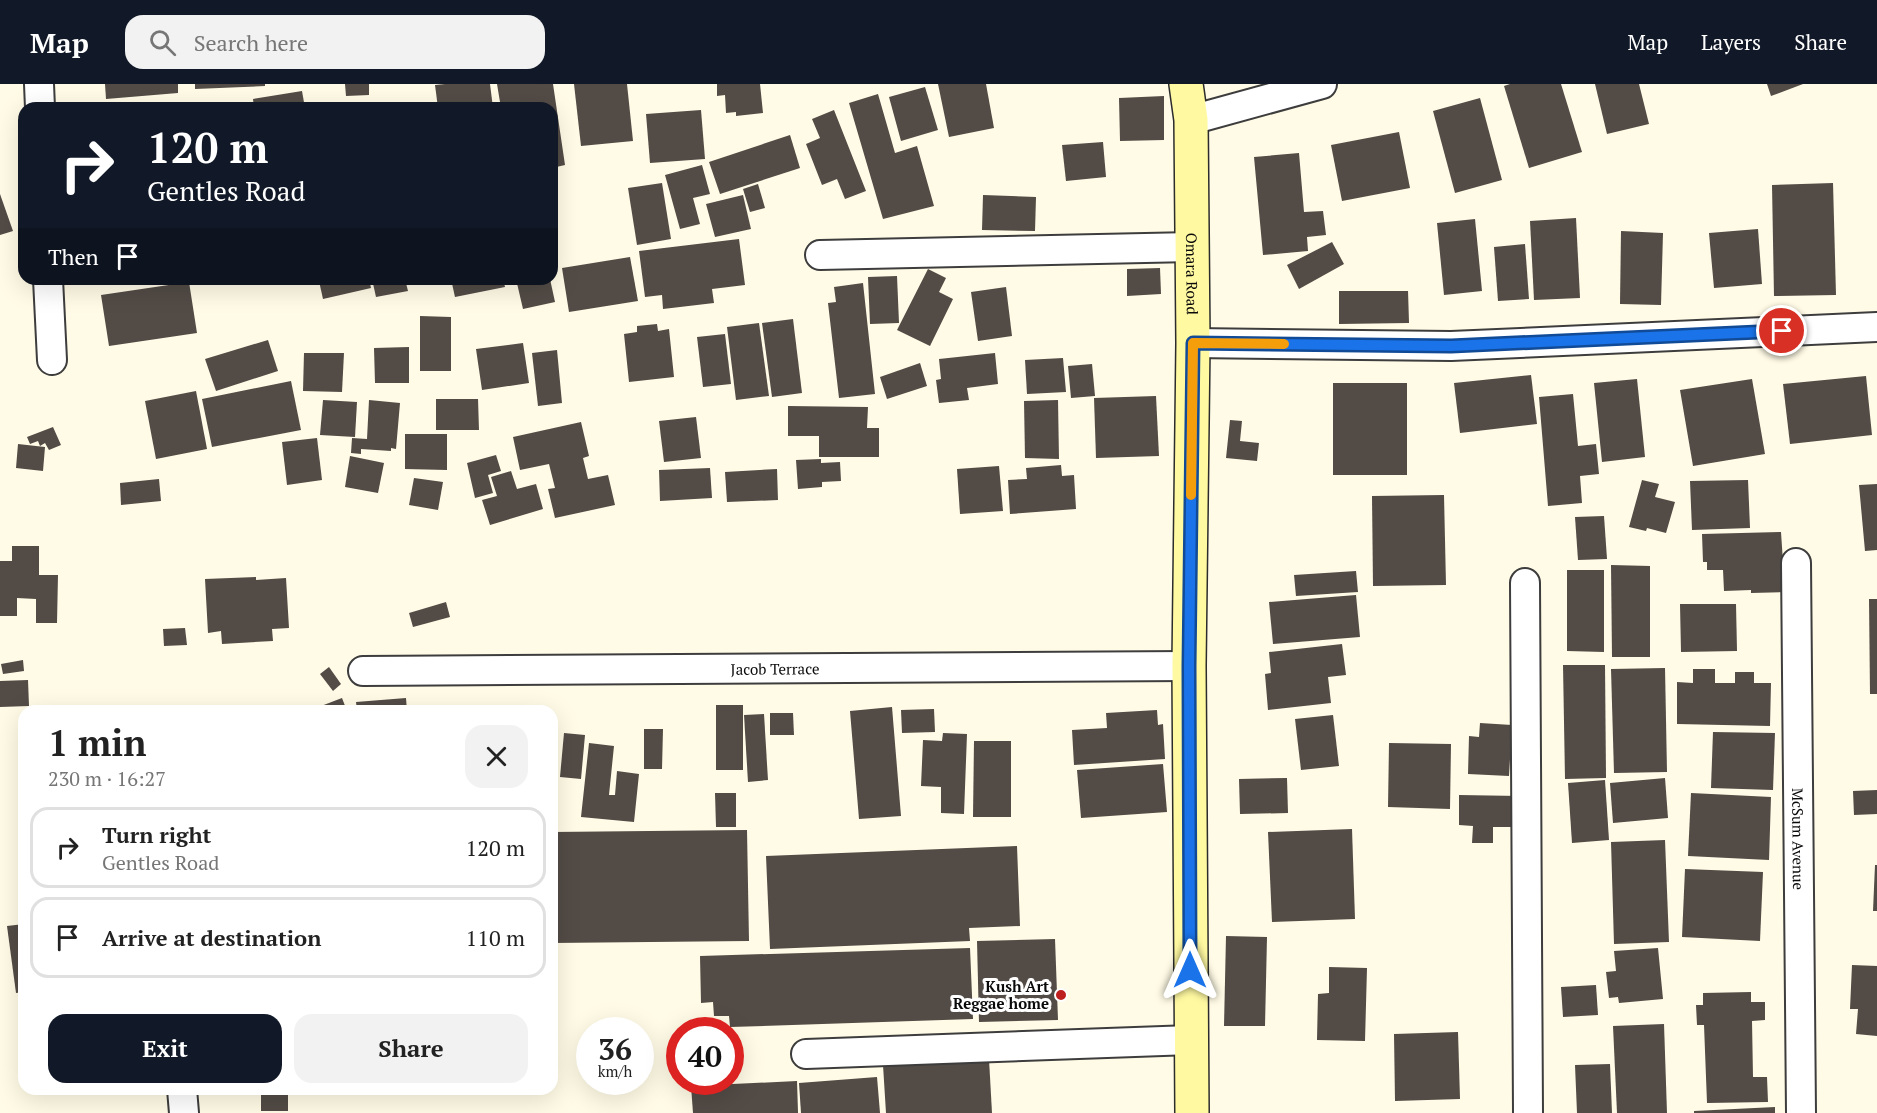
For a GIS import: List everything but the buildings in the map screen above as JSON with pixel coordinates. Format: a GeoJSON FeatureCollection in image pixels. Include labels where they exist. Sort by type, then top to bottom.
{"type":"FeatureCollection","features":[{"type":"Feature","properties":{"kind":"street"},"geometry":{"type":"LineString","coordinates":[[39,84],[40,102]]}},
{"type":"Feature","properties":{"kind":"street","name":"Omara Road"},"geometry":{"type":"LineString","coordinates":[[1186,84],[1191,120],[1193,343],[1189,666],[1192,1113]]}},
{"type":"Feature","properties":{"kind":"street"},"geometry":{"type":"LineString","coordinates":[[1191,120],[1322,84]]}},
{"type":"Feature","properties":{"kind":"street"},"geometry":{"type":"LineString","coordinates":[[820,255],[1192,247]]}},
{"type":"Feature","properties":{"kind":"street"},"geometry":{"type":"LineString","coordinates":[[48,285],[51,360]]}},
{"type":"Feature","properties":{"kind":"street"},"geometry":{"type":"LineString","coordinates":[[1193,343],[1451,346],[1877,327]]}},
{"type":"Feature","properties":{"kind":"street","name":"McSum Avenue"},"geometry":{"type":"LineString","coordinates":[[1796,564],[1801,1113]]}},
{"type":"Feature","properties":{"kind":"street"},"geometry":{"type":"LineString","coordinates":[[1525,583],[1528,1113]]}},
{"type":"Feature","properties":{"kind":"street","name":"Jacob Terrace"},"geometry":{"type":"LineString","coordinates":[[363,670],[1189,666]]}},
{"type":"Feature","properties":{"kind":"street"},"geometry":{"type":"LineString","coordinates":[[806,1054],[1191,1040]]}},
{"type":"Feature","properties":{"kind":"street"},"geometry":{"type":"LineString","coordinates":[[182,1095],[184,1113]]}},
{"type":"Feature","properties":{"kind":"slow traffic"},"geometry":{"type":"LineString","coordinates":[[1191,495],[1193,343],[1284,344]]}},
{"type":"Feature","properties":{"kind":"place","name":"Kush Art Reggae home"},"geometry":{"type":"Point","coordinates":[1061,995]}},
{"type":"Feature","properties":{"kind":"route"},"geometry":{"type":"LineString","coordinates":[[1190,970],[1189,666],[1193,343],[1451,346],[1782,331]]}}]}
